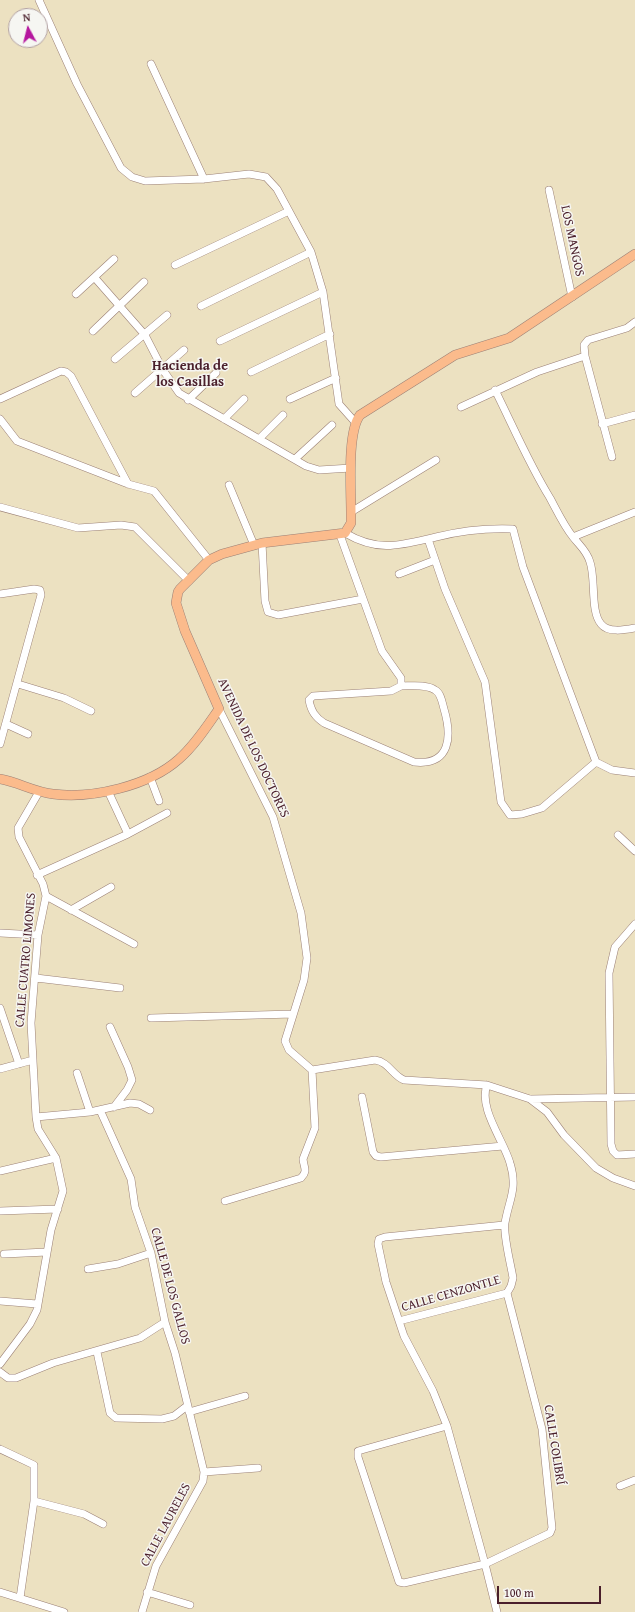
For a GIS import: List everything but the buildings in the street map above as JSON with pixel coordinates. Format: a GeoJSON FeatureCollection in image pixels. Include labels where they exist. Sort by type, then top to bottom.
{"type":"FeatureCollection","features":[{"type":"Feature","properties":{"kind":"main road"},"geometry":{"type":"LineString","coordinates":[[343,534],[350,523],[352,512],[351,468],[355,422],[360,415],[455,355],[509,338],[635,254]]}},
{"type":"Feature","properties":{"kind":"main road","name":"AVENIDA DE LOS DOCTORES"},"geometry":{"type":"LineString","coordinates":[[219,709],[185,631],[176,603],[178,592],[209,560],[222,554],[258,544],[343,534]]}},
{"type":"Feature","properties":{"kind":"main road"},"geometry":{"type":"LineString","coordinates":[[0,778],[39,792],[71,795],[108,791],[150,777],[165,769],[192,747],[219,709]]}},
{"type":"Feature","properties":{"kind":"street"},"geometry":{"type":"LineString","coordinates":[[39,0],[77,84],[121,168],[132,177],[145,181],[204,179],[250,174],[266,177],[277,189],[311,252],[323,292],[339,404],[355,422]]}},
{"type":"Feature","properties":{"kind":"street"},"geometry":{"type":"LineString","coordinates":[[150,64],[204,179]]}},
{"type":"Feature","properties":{"kind":"street","name":"LOS MANGOS"},"geometry":{"type":"LineString","coordinates":[[549,190],[572,297]]}},
{"type":"Feature","properties":{"kind":"street"},"geometry":{"type":"LineString","coordinates":[[175,265],[289,211]]}},
{"type":"Feature","properties":{"kind":"street"},"geometry":{"type":"LineString","coordinates":[[201,306],[311,252]]}},
{"type":"Feature","properties":{"kind":"street"},"geometry":{"type":"LineString","coordinates":[[76,294],[114,259]]}},
{"type":"Feature","properties":{"kind":"street"},"geometry":{"type":"LineString","coordinates":[[95,278],[145,335],[163,370],[179,393],[188,400],[306,466],[319,470],[351,468]]}},
{"type":"Feature","properties":{"kind":"street"},"geometry":{"type":"LineString","coordinates":[[92,331],[144,282]]}},
{"type":"Feature","properties":{"kind":"street"},"geometry":{"type":"LineString","coordinates":[[220,341],[323,292]]}},
{"type":"Feature","properties":{"kind":"street"},"geometry":{"type":"LineString","coordinates":[[115,359],[145,335],[166,315]]}},
{"type":"Feature","properties":{"kind":"street"},"geometry":{"type":"LineString","coordinates":[[612,457],[585,356],[584,345],[588,340],[627,328],[635,322]]}},
{"type":"Feature","properties":{"kind":"street"},"geometry":{"type":"LineString","coordinates":[[251,372],[330,334]]}},
{"type":"Feature","properties":{"kind":"street"},"geometry":{"type":"LineString","coordinates":[[135,393],[184,350]]}},
{"type":"Feature","properties":{"kind":"street"},"geometry":{"type":"LineString","coordinates":[[461,407],[495,390],[558,364],[585,356]]}},
{"type":"Feature","properties":{"kind":"street"},"geometry":{"type":"LineString","coordinates":[[0,399],[61,371],[66,372],[71,376],[128,484]]}},
{"type":"Feature","properties":{"kind":"street"},"geometry":{"type":"LineString","coordinates":[[188,400],[216,373]]}},
{"type":"Feature","properties":{"kind":"street"},"geometry":{"type":"LineString","coordinates":[[290,399],[336,378]]}},
{"type":"Feature","properties":{"kind":"street"},"geometry":{"type":"LineString","coordinates":[[495,390],[539,481],[573,537],[582,546],[589,558],[593,570],[595,608],[600,624],[606,628],[621,630],[635,628]]}},
{"type":"Feature","properties":{"kind":"street"},"geometry":{"type":"LineString","coordinates":[[224,419],[244,400]]}},
{"type":"Feature","properties":{"kind":"street"},"geometry":{"type":"LineString","coordinates":[[259,439],[283,415]]}},
{"type":"Feature","properties":{"kind":"street"},"geometry":{"type":"LineString","coordinates":[[602,424],[635,415]]}},
{"type":"Feature","properties":{"kind":"street"},"geometry":{"type":"LineString","coordinates":[[0,419],[17,441],[128,484],[154,491],[209,560]]}},
{"type":"Feature","properties":{"kind":"street"},"geometry":{"type":"LineString","coordinates":[[295,459],[332,425]]}},
{"type":"Feature","properties":{"kind":"street"},"geometry":{"type":"LineString","coordinates":[[352,512],[436,460]]}},
{"type":"Feature","properties":{"kind":"street"},"geometry":{"type":"LineString","coordinates":[[229,485],[258,544],[265,601],[268,612],[278,615],[363,599]]}},
{"type":"Feature","properties":{"kind":"street"},"geometry":{"type":"LineString","coordinates":[[0,506],[78,528],[122,525],[135,527],[189,581]]}},
{"type":"Feature","properties":{"kind":"street"},"geometry":{"type":"LineString","coordinates":[[573,537],[635,512]]}},
{"type":"Feature","properties":{"kind":"street"},"geometry":{"type":"LineString","coordinates":[[343,534],[360,542],[377,546],[399,546],[457,533],[513,529],[523,567],[596,762],[612,770],[635,773]]}},
{"type":"Feature","properties":{"kind":"street"},"geometry":{"type":"LineString","coordinates":[[343,534],[363,599],[382,651],[401,678],[401,686]]}},
{"type":"Feature","properties":{"kind":"street"},"geometry":{"type":"LineString","coordinates":[[428,539],[445,589],[485,682],[501,802],[510,815],[522,814],[542,808],[596,762]]}},
{"type":"Feature","properties":{"kind":"street"},"geometry":{"type":"LineString","coordinates":[[399,574],[435,560]]}},
{"type":"Feature","properties":{"kind":"street"},"geometry":{"type":"LineString","coordinates":[[0,594],[34,589],[40,590],[41,595],[18,684],[0,744]]}},
{"type":"Feature","properties":{"kind":"street"},"geometry":{"type":"LineString","coordinates":[[18,684],[64,698],[91,711]]}},
{"type":"Feature","properties":{"kind":"street"},"geometry":{"type":"LineString","coordinates":[[401,686],[430,687],[436,690],[441,696],[448,722],[449,742],[446,750],[439,757],[430,761],[414,762],[324,723],[317,719],[311,710],[309,700],[312,696],[391,691],[401,686]]}},
{"type":"Feature","properties":{"kind":"street","name":"AVENIDA DE LOS DOCTORES"},"geometry":{"type":"LineString","coordinates":[[219,709],[272,817],[302,913],[307,958],[304,980],[285,1041],[289,1050],[312,1070]]}},
{"type":"Feature","properties":{"kind":"street"},"geometry":{"type":"LineString","coordinates":[[6,724],[28,734]]}},
{"type":"Feature","properties":{"kind":"street"},"geometry":{"type":"LineString","coordinates":[[150,777],[159,801]]}},
{"type":"Feature","properties":{"kind":"street"},"geometry":{"type":"LineString","coordinates":[[108,791],[128,834]]}},
{"type":"Feature","properties":{"kind":"street","name":"CALLE CUATRO LIMONES"},"geometry":{"type":"LineString","coordinates":[[0,1364],[30,1324],[37,1304],[51,1230],[63,1191],[56,1158],[38,1129],[36,1117],[31,1023],[36,978],[38,935],[46,896],[43,884],[19,838],[18,828],[39,792]]}},
{"type":"Feature","properties":{"kind":"street"},"geometry":{"type":"LineString","coordinates":[[37,875],[128,834],[167,813]]}},
{"type":"Feature","properties":{"kind":"street"},"geometry":{"type":"LineString","coordinates":[[618,834],[635,851]]}},
{"type":"Feature","properties":{"kind":"street"},"geometry":{"type":"LineString","coordinates":[[72,910],[111,887]]}},
{"type":"Feature","properties":{"kind":"street"},"geometry":{"type":"LineString","coordinates":[[46,896],[134,944]]}},
{"type":"Feature","properties":{"kind":"street"},"geometry":{"type":"LineString","coordinates":[[635,924],[615,947],[609,973],[611,1144],[616,1155],[635,1154]]}},
{"type":"Feature","properties":{"kind":"street"},"geometry":{"type":"LineString","coordinates":[[0,933],[38,935]]}},
{"type":"Feature","properties":{"kind":"street"},"geometry":{"type":"LineString","coordinates":[[36,978],[120,988]]}},
{"type":"Feature","properties":{"kind":"street"},"geometry":{"type":"LineString","coordinates":[[0,1008],[19,1064]]}},
{"type":"Feature","properties":{"kind":"street"},"geometry":{"type":"LineString","coordinates":[[151,1018],[293,1014]]}},
{"type":"Feature","properties":{"kind":"street"},"geometry":{"type":"LineString","coordinates":[[110,1028],[128,1067],[132,1080],[127,1090],[114,1107]]}},
{"type":"Feature","properties":{"kind":"street"},"geometry":{"type":"LineString","coordinates":[[0,1069],[33,1060]]}},
{"type":"Feature","properties":{"kind":"street"},"geometry":{"type":"LineString","coordinates":[[225,1201],[301,1178],[305,1174],[306,1169],[303,1159],[316,1128],[312,1070],[375,1060],[382,1061],[387,1064],[392,1072],[404,1080],[487,1085],[530,1099],[635,1098]]}},
{"type":"Feature","properties":{"kind":"street"},"geometry":{"type":"LineString","coordinates":[[77,1073],[90,1112]]}},
{"type":"Feature","properties":{"kind":"street","name":"CALLE CENZONTLE"},"geometry":{"type":"LineString","coordinates":[[487,1085],[485,1099],[510,1162],[514,1179],[513,1196],[504,1225],[513,1278],[511,1286],[507,1292],[399,1321],[404,1336],[433,1391],[447,1426],[497,1612]]}},
{"type":"Feature","properties":{"kind":"street"},"geometry":{"type":"LineString","coordinates":[[362,1097],[373,1152],[376,1156],[381,1157],[503,1146]]}},
{"type":"Feature","properties":{"kind":"street"},"geometry":{"type":"LineString","coordinates":[[530,1099],[547,1112],[564,1135],[596,1168],[613,1178],[635,1186]]}},
{"type":"Feature","properties":{"kind":"street"},"geometry":{"type":"LineString","coordinates":[[36,1117],[90,1112],[130,1103],[139,1104],[150,1110]]}},
{"type":"Feature","properties":{"kind":"street","name":"CALLE DE LOS GALLOS"},"geometry":{"type":"LineString","coordinates":[[100,1110],[131,1179],[135,1207],[151,1253],[165,1322],[175,1353],[204,1472]]}},
{"type":"Feature","properties":{"kind":"street"},"geometry":{"type":"LineString","coordinates":[[0,1171],[56,1158]]}},
{"type":"Feature","properties":{"kind":"street"},"geometry":{"type":"LineString","coordinates":[[0,1210],[58,1209]]}},
{"type":"Feature","properties":{"kind":"street"},"geometry":{"type":"LineString","coordinates":[[399,1321],[386,1282],[378,1244],[379,1240],[384,1237],[504,1225]]}},
{"type":"Feature","properties":{"kind":"street"},"geometry":{"type":"LineString","coordinates":[[4,1254],[47,1252]]}},
{"type":"Feature","properties":{"kind":"street"},"geometry":{"type":"LineString","coordinates":[[88,1269],[118,1264],[151,1253]]}},
{"type":"Feature","properties":{"kind":"street","name":"CALLE COLIBRÍ"},"geometry":{"type":"LineString","coordinates":[[447,1426],[362,1448],[358,1451],[358,1457],[399,1582],[404,1583],[485,1564],[550,1533],[553,1523],[542,1429],[507,1292]]}},
{"type":"Feature","properties":{"kind":"street"},"geometry":{"type":"LineString","coordinates":[[0,1301],[37,1304]]}},
{"type":"Feature","properties":{"kind":"street"},"geometry":{"type":"LineString","coordinates":[[0,1372],[8,1378],[16,1378],[54,1362],[97,1352],[140,1338],[165,1322]]}},
{"type":"Feature","properties":{"kind":"street"},"geometry":{"type":"LineString","coordinates":[[97,1352],[110,1412],[116,1418],[162,1419],[174,1416],[188,1409],[245,1396]]}},
{"type":"Feature","properties":{"kind":"street"},"geometry":{"type":"LineString","coordinates":[[0,1449],[34,1465],[34,1501],[20,1598]]}},
{"type":"Feature","properties":{"kind":"street"},"geometry":{"type":"LineString","coordinates":[[204,1472],[258,1468]]}},
{"type":"Feature","properties":{"kind":"street","name":"CALLE LAURELES"},"geometry":{"type":"LineString","coordinates":[[142,1612],[156,1566],[203,1481],[204,1472]]}},
{"type":"Feature","properties":{"kind":"street"},"geometry":{"type":"LineString","coordinates":[[620,1486],[635,1480]]}},
{"type":"Feature","properties":{"kind":"street"},"geometry":{"type":"LineString","coordinates":[[34,1501],[84,1514],[103,1524]]}},
{"type":"Feature","properties":{"kind":"street"},"geometry":{"type":"LineString","coordinates":[[0,1592],[64,1612]]}},
{"type":"Feature","properties":{"kind":"street"},"geometry":{"type":"LineString","coordinates":[[147,1592],[190,1605]]}},
{"type":"Feature","properties":{"kind":"district","name":"Hacienda de los Casillas"},"geometry":{"type":"Point","coordinates":[190,374]}}]}
